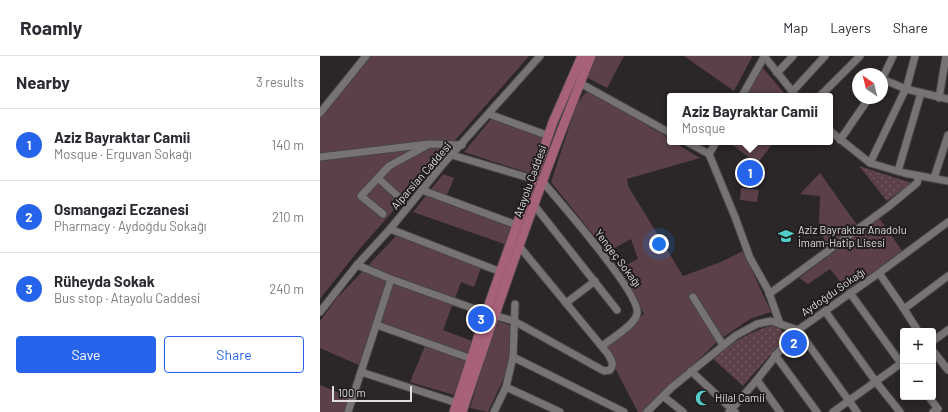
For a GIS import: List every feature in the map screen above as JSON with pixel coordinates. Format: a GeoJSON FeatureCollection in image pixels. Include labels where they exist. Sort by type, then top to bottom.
{"type":"FeatureCollection","features":[{"type":"Feature","properties":{"kind":"main road","name":"Atayolu Caddesi"},"geometry":{"type":"LineString","coordinates":[[456,408],[472,359],[519,246],[534,205],[538,180],[549,136],[582,56]]}},
{"type":"Feature","properties":{"kind":"main road","name":"Atayolu Caddesi"},"geometry":{"type":"LineString","coordinates":[[462,412],[501,272],[517,225],[591,56]]}},
{"type":"Feature","properties":{"kind":"street"},"geometry":{"type":"LineString","coordinates":[[320,112],[366,56]]}},
{"type":"Feature","properties":{"kind":"street","name":"Alparslan Caddesi"},"geometry":{"type":"LineString","coordinates":[[320,312],[357,265],[540,56]]}},
{"type":"Feature","properties":{"kind":"street"},"geometry":{"type":"LineString","coordinates":[[744,93],[764,56],[793,93]]}},
{"type":"Feature","properties":{"kind":"street"},"geometry":{"type":"LineString","coordinates":[[777,73],[793,56]]}},
{"type":"Feature","properties":{"kind":"street"},"geometry":{"type":"LineString","coordinates":[[795,93],[825,56]]}},
{"type":"Feature","properties":{"kind":"street"},"geometry":{"type":"LineString","coordinates":[[823,93],[860,56]]}},
{"type":"Feature","properties":{"kind":"street"},"geometry":{"type":"LineString","coordinates":[[887,68],[893,56]]}},
{"type":"Feature","properties":{"kind":"street"},"geometry":{"type":"LineString","coordinates":[[870,163],[906,89],[915,56]]}},
{"type":"Feature","properties":{"kind":"street"},"geometry":{"type":"LineString","coordinates":[[939,98],[946,56]]}},
{"type":"Feature","properties":{"kind":"street"},"geometry":{"type":"LineString","coordinates":[[888,82],[906,89],[948,99]]}},
{"type":"Feature","properties":{"kind":"street"},"geometry":{"type":"LineString","coordinates":[[580,83],[667,131]]}},
{"type":"Feature","properties":{"kind":"street"},"geometry":{"type":"LineString","coordinates":[[898,171],[921,93]]}},
{"type":"Feature","properties":{"kind":"street"},"geometry":{"type":"LineString","coordinates":[[840,140],[865,104]]}},
{"type":"Feature","properties":{"kind":"street"},"geometry":{"type":"LineString","coordinates":[[489,114],[549,136]]}},
{"type":"Feature","properties":{"kind":"street"},"geometry":{"type":"LineString","coordinates":[[833,134],[870,163],[919,176],[948,181]]}},
{"type":"Feature","properties":{"kind":"street"},"geometry":{"type":"LineString","coordinates":[[934,178],[948,135]]}},
{"type":"Feature","properties":{"kind":"street"},"geometry":{"type":"LineString","coordinates":[[320,157],[429,144],[462,145]]}},
{"type":"Feature","properties":{"kind":"street"},"geometry":{"type":"LineString","coordinates":[[382,214],[361,196],[389,166],[429,144]]}},
{"type":"Feature","properties":{"kind":"street"},"geometry":{"type":"LineString","coordinates":[[692,145],[709,154],[750,258],[769,294],[780,324]]}},
{"type":"Feature","properties":{"kind":"street"},"geometry":{"type":"LineString","coordinates":[[709,154],[714,145]]}},
{"type":"Feature","properties":{"kind":"street"},"geometry":{"type":"LineString","coordinates":[[452,155],[538,180]]}},
{"type":"Feature","properties":{"kind":"street"},"geometry":{"type":"LineString","coordinates":[[769,294],[888,207],[918,183],[919,176]]}},
{"type":"Feature","properties":{"kind":"street"},"geometry":{"type":"LineString","coordinates":[[378,178],[401,199]]}},
{"type":"Feature","properties":{"kind":"street","name":"Yengeç Sokağı"},"geometry":{"type":"LineString","coordinates":[[538,180],[602,254],[635,301],[638,310],[634,321],[602,346]]}},
{"type":"Feature","properties":{"kind":"street"},"geometry":{"type":"LineString","coordinates":[[422,190],[517,225]]}},
{"type":"Feature","properties":{"kind":"street"},"geometry":{"type":"LineString","coordinates":[[534,205],[617,310]]}},
{"type":"Feature","properties":{"kind":"street","name":"Aydoğdu Sokağı"},"geometry":{"type":"LineString","coordinates":[[732,411],[775,355],[798,330],[880,273],[948,222]]}},
{"type":"Feature","properties":{"kind":"street"},"geometry":{"type":"LineString","coordinates":[[390,229],[501,272]]}},
{"type":"Feature","properties":{"kind":"street"},"geometry":{"type":"LineString","coordinates":[[357,265],[391,279],[514,321],[604,371],[610,370],[613,365],[612,362],[602,346],[519,246]]}},
{"type":"Feature","properties":{"kind":"street"},"geometry":{"type":"LineString","coordinates":[[880,273],[916,328]]}},
{"type":"Feature","properties":{"kind":"street"},"geometry":{"type":"LineString","coordinates":[[904,309],[948,276]]}},
{"type":"Feature","properties":{"kind":"street"},"geometry":{"type":"LineString","coordinates":[[348,412],[391,279]]}},
{"type":"Feature","properties":{"kind":"street"},"geometry":{"type":"LineString","coordinates":[[566,302],[595,282]]}},
{"type":"Feature","properties":{"kind":"street"},"geometry":{"type":"LineString","coordinates":[[850,294],[900,361]]}},
{"type":"Feature","properties":{"kind":"street"},"geometry":{"type":"LineString","coordinates":[[693,298],[724,345]]}},
{"type":"Feature","properties":{"kind":"street"},"geometry":{"type":"LineString","coordinates":[[494,412],[506,387],[513,357],[515,304]]}},
{"type":"Feature","properties":{"kind":"street"},"geometry":{"type":"LineString","coordinates":[[825,311],[876,382],[900,412]]}},
{"type":"Feature","properties":{"kind":"street"},"geometry":{"type":"LineString","coordinates":[[647,412],[691,371],[735,336],[757,324],[771,321],[798,330],[857,412]]}},
{"type":"Feature","properties":{"kind":"street"},"geometry":{"type":"LineString","coordinates":[[377,326],[472,359]]}},
{"type":"Feature","properties":{"kind":"street"},"geometry":{"type":"LineString","coordinates":[[936,339],[948,330]]}},
{"type":"Feature","properties":{"kind":"street"},"geometry":{"type":"LineString","coordinates":[[775,355],[817,412]]}},
{"type":"Feature","properties":{"kind":"street"},"geometry":{"type":"LineString","coordinates":[[936,355],[948,370]]}},
{"type":"Feature","properties":{"kind":"street"},"geometry":{"type":"LineString","coordinates":[[513,357],[624,412]]}},
{"type":"Feature","properties":{"kind":"street"},"geometry":{"type":"LineString","coordinates":[[833,412],[900,365]]}},
{"type":"Feature","properties":{"kind":"street"},"geometry":{"type":"LineString","coordinates":[[691,371],[732,411]]}},
{"type":"Feature","properties":{"kind":"street"},"geometry":{"type":"LineString","coordinates":[[361,372],[456,408]]}},
{"type":"Feature","properties":{"kind":"street"},"geometry":{"type":"LineString","coordinates":[[757,380],[780,412]]}},
{"type":"Feature","properties":{"kind":"street"},"geometry":{"type":"LineString","coordinates":[[506,387],[560,412]]}},
{"type":"Feature","properties":{"kind":"street"},"geometry":{"type":"LineString","coordinates":[[663,396],[683,412]]}},
{"type":"Feature","properties":{"kind":"street"},"geometry":{"type":"LineString","coordinates":[[930,400],[935,410]]}},
{"type":"Feature","properties":{"kind":"shaded area"},"geometry":{"type":"Polygon","coordinates":[[[370,56],[529,56],[357,252],[320,299],[320,117],[370,56]]]}},
{"type":"Feature","properties":{"kind":"shaded area"},"geometry":{"type":"Polygon","coordinates":[[[593,56],[624,56],[607,88],[584,76],[593,56]]]}},
{"type":"Feature","properties":{"kind":"shaded area"},"geometry":{"type":"Polygon","coordinates":[[[684,56],[752,56],[752,57],[734,91],[684,56]]]}},
{"type":"Feature","properties":{"kind":"shaded area"},"geometry":{"type":"Polygon","coordinates":[[[763,68],[784,93],[747,93],[763,68]]]}},
{"type":"Feature","properties":{"kind":"shaded area"},"geometry":{"type":"Polygon","coordinates":[[[588,90],[667,137],[667,145],[679,145],[700,158],[627,179],[628,186],[683,276],[721,262],[743,251],[771,312],[750,319],[719,340],[644,412],[638,412],[604,347],[644,314],[618,269],[638,259],[631,239],[607,252],[551,182],[577,103],[588,90]]]}},
{"type":"Feature","properties":{"kind":"shaded area"},"geometry":{"type":"Polygon","coordinates":[[[491,119],[543,137],[532,174],[464,152],[491,119]]]}},
{"type":"Feature","properties":{"kind":"shaded area"},"geometry":{"type":"Polygon","coordinates":[[[733,145],[772,145],[757,164],[733,145]]]}},
{"type":"Feature","properties":{"kind":"shaded area"},"geometry":{"type":"Polygon","coordinates":[[[859,166],[912,183],[887,201],[859,166]]]}},
{"type":"Feature","properties":{"kind":"shaded area"},"geometry":{"type":"Polygon","coordinates":[[[820,173],[857,225],[827,249],[819,222],[820,196],[800,194],[820,173]]]}},
{"type":"Feature","properties":{"kind":"shaded area"},"geometry":{"type":"Polygon","coordinates":[[[443,174],[454,178],[444,202],[514,227],[507,245],[413,212],[443,174]]]}},
{"type":"Feature","properties":{"kind":"shaded area"},"geometry":{"type":"Polygon","coordinates":[[[741,188],[759,190],[757,202],[740,200],[741,188]]]}},
{"type":"Feature","properties":{"kind":"shaded area"},"geometry":{"type":"Polygon","coordinates":[[[879,218],[903,252],[848,291],[830,269],[808,284],[799,278],[879,218]]]}},
{"type":"Feature","properties":{"kind":"shaded area"},"geometry":{"type":"Polygon","coordinates":[[[396,236],[481,268],[474,287],[461,282],[443,330],[472,341],[454,395],[410,382],[427,341],[375,323],[361,366],[320,348],[320,321],[337,298],[396,236]]]}},
{"type":"Feature","properties":{"kind":"shaded area"},"geometry":{"type":"Polygon","coordinates":[[[496,320],[512,326],[509,367],[488,412],[470,408],[496,320]]]}},
{"type":"Feature","properties":{"kind":"shaded area"},"geometry":{"type":"Polygon","coordinates":[[[772,325],[779,327],[784,333],[785,338],[743,386],[711,357],[748,335],[772,325]]]}},
{"type":"Feature","properties":{"kind":"shaded area"},"geometry":{"type":"Polygon","coordinates":[[[320,385],[350,397],[345,412],[320,412],[320,385]]]}},
{"type":"Feature","properties":{"kind":"place","name":"Aziz Bayraktar Camii"},"geometry":{"type":"Point","coordinates":[750,173]}},
{"type":"Feature","properties":{"kind":"place","name":"Aziz Bayraktar Anadolu İmam-Hatip Lisesi"},"geometry":{"type":"Point","coordinates":[786,236]}},
{"type":"Feature","properties":{"kind":"place","name":"Rüheyda Sokak"},"geometry":{"type":"Point","coordinates":[481,319]}},
{"type":"Feature","properties":{"kind":"place","name":"Osmangazi Eczanesi"},"geometry":{"type":"Point","coordinates":[794,343]}},
{"type":"Feature","properties":{"kind":"place","name":"Hilal Camii"},"geometry":{"type":"Point","coordinates":[703,398]}}]}
